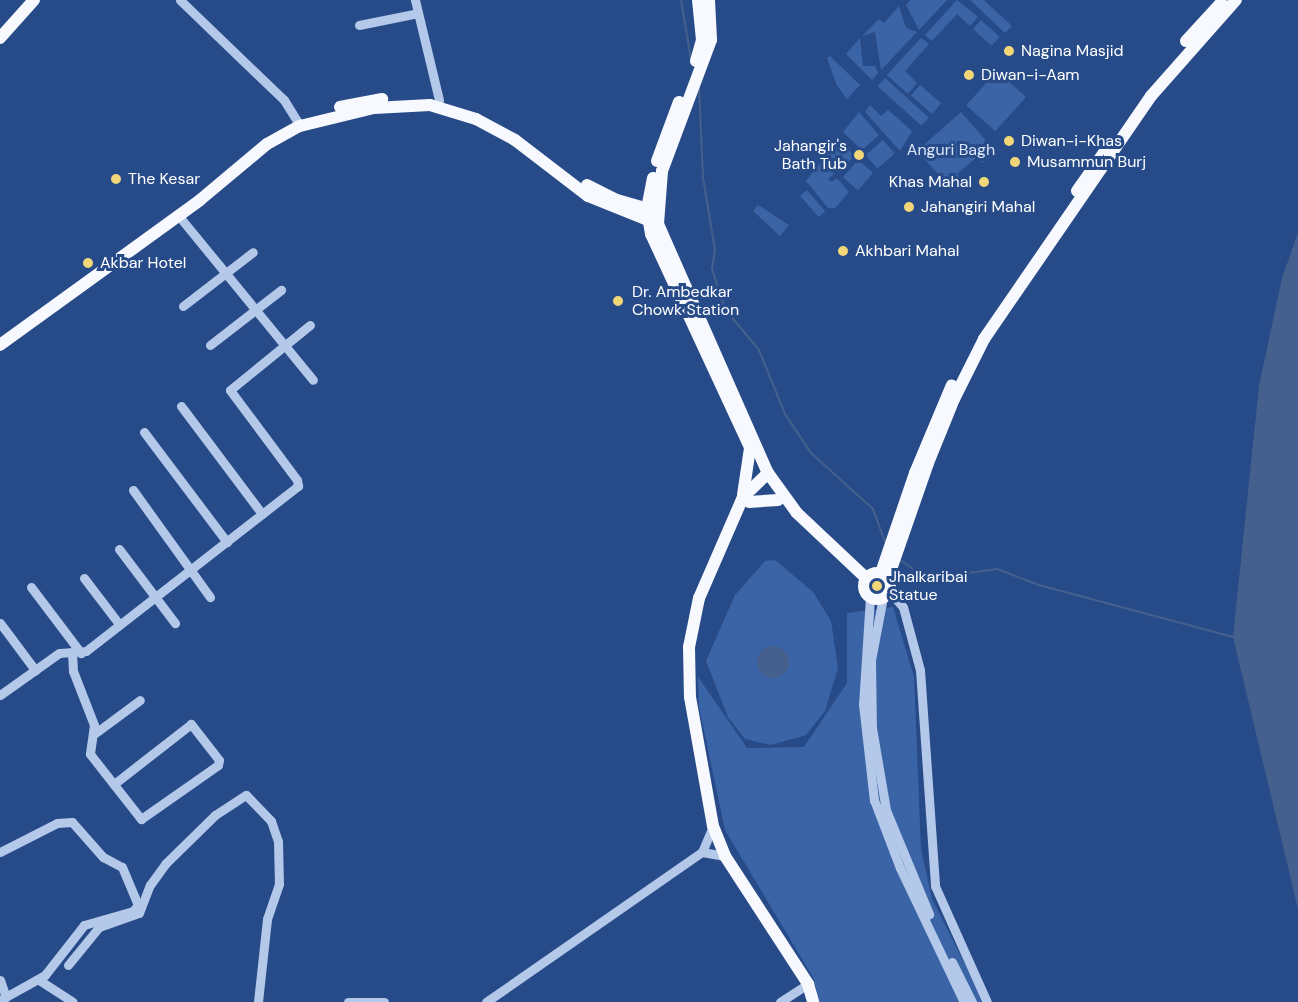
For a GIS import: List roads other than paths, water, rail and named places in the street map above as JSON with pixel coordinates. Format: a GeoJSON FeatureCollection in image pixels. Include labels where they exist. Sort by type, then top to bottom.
{"type":"FeatureCollection","features":[{"type":"Feature","properties":{"kind":"main road"},"geometry":{"type":"LineString","coordinates":[[2,31],[34,0]]}},
{"type":"Feature","properties":{"kind":"main road"},"geometry":{"type":"LineString","coordinates":[[620,206],[643,196],[651,185],[701,56],[711,40],[702,0]]}},
{"type":"Feature","properties":{"kind":"main road"},"geometry":{"type":"LineString","coordinates":[[866,578],[864,586],[870,597],[886,577],[895,542],[941,406],[973,344],[1160,71],[1224,0]]}},
{"type":"Feature","properties":{"kind":"main road"},"geometry":{"type":"LineString","coordinates":[[895,542],[954,399],[984,339],[1151,96],[1236,0]]}},
{"type":"Feature","properties":{"kind":"main road"},"geometry":{"type":"LineString","coordinates":[[0,345],[178,215],[256,152],[313,116],[362,102],[402,97],[439,100],[514,129],[591,188],[620,206],[653,239],[750,448],[767,478],[797,513],[866,578],[886,577]]}},
{"type":"Feature","properties":{"kind":"main road"},"geometry":{"type":"LineString","coordinates":[[302,125],[400,104],[450,109],[504,133],[576,187],[620,206],[652,216]]}},
{"type":"Feature","properties":{"kind":"main road"},"geometry":{"type":"LineString","coordinates":[[676,119],[652,216],[767,478],[778,500],[797,513]]}},
{"type":"Feature","properties":{"kind":"main road"},"geometry":{"type":"LineString","coordinates":[[651,185],[653,239]]}},
{"type":"Feature","properties":{"kind":"main road"},"geometry":{"type":"LineString","coordinates":[[750,448],[746,499],[690,637],[690,697],[713,826],[725,856],[808,984],[813,1002]]}},
{"type":"Feature","properties":{"kind":"main road"},"geometry":{"type":"LineString","coordinates":[[746,499],[767,478]]}},
{"type":"Feature","properties":{"kind":"main road"},"geometry":{"type":"LineString","coordinates":[[746,499],[778,500]]}},
{"type":"Feature","properties":{"kind":"street"},"geometry":{"type":"LineString","coordinates":[[180,0],[284,100],[302,125]]}},
{"type":"Feature","properties":{"kind":"street"},"geometry":{"type":"LineString","coordinates":[[415,0],[439,100]]}},
{"type":"Feature","properties":{"kind":"street"},"geometry":{"type":"LineString","coordinates":[[359,25],[418,13]]}},
{"type":"Feature","properties":{"kind":"street"},"geometry":{"type":"LineString","coordinates":[[178,215],[313,380]]}},
{"type":"Feature","properties":{"kind":"street"},"geometry":{"type":"LineString","coordinates":[[183,306],[253,252]]}},
{"type":"Feature","properties":{"kind":"street"},"geometry":{"type":"LineString","coordinates":[[210,345],[281,290]]}},
{"type":"Feature","properties":{"kind":"street"},"geometry":{"type":"LineString","coordinates":[[0,695],[59,653],[77,653],[119,624],[227,542],[298,483],[230,390],[310,325]]}},
{"type":"Feature","properties":{"kind":"street"},"geometry":{"type":"LineString","coordinates":[[182,406],[262,514]]}},
{"type":"Feature","properties":{"kind":"street"},"geometry":{"type":"LineString","coordinates":[[144,432],[227,542]]}},
{"type":"Feature","properties":{"kind":"street"},"geometry":{"type":"LineString","coordinates":[[133,490],[210,597]]}},
{"type":"Feature","properties":{"kind":"street"},"geometry":{"type":"LineString","coordinates":[[119,549],[175,623]]}},
{"type":"Feature","properties":{"kind":"street"},"geometry":{"type":"LineString","coordinates":[[886,577],[871,660],[870,698],[886,810],[907,866],[972,1002]]}},
{"type":"Feature","properties":{"kind":"street"},"geometry":{"type":"LineString","coordinates":[[886,577],[903,607],[920,670],[935,886],[987,1002]]}},
{"type":"Feature","properties":{"kind":"street"},"geometry":{"type":"LineString","coordinates":[[84,578],[119,624]]}},
{"type":"Feature","properties":{"kind":"street"},"geometry":{"type":"LineString","coordinates":[[31,586],[77,653],[73,671],[94,734],[90,754],[114,784],[144,820],[218,765],[219,760],[191,724],[114,784]]}},
{"type":"Feature","properties":{"kind":"street"},"geometry":{"type":"LineString","coordinates":[[870,597],[863,704],[874,800],[900,868],[964,1002]]}},
{"type":"Feature","properties":{"kind":"street"},"geometry":{"type":"LineString","coordinates":[[0,623],[35,670]]}},
{"type":"Feature","properties":{"kind":"street"},"geometry":{"type":"LineString","coordinates":[[94,734],[140,700]]}},
{"type":"Feature","properties":{"kind":"street"},"geometry":{"type":"LineString","coordinates":[[68,965],[99,927],[139,913],[150,885],[165,864],[215,816],[246,795],[271,821],[279,841],[279,884],[267,919],[258,1002]]}},
{"type":"Feature","properties":{"kind":"street"},"geometry":{"type":"LineString","coordinates":[[0,852],[57,823],[72,822],[103,857],[122,867],[136,899],[135,910],[99,917],[81,927],[39,980],[3,999],[0,980]]}},
{"type":"Feature","properties":{"kind":"street"},"geometry":{"type":"LineString","coordinates":[[486,1002],[702,852],[713,826]]}},
{"type":"Feature","properties":{"kind":"street"},"geometry":{"type":"LineString","coordinates":[[702,852],[725,856]]}},
{"type":"Feature","properties":{"kind":"street"},"geometry":{"type":"LineString","coordinates":[[39,980],[73,1002]]}},
{"type":"Feature","properties":{"kind":"street"},"geometry":{"type":"LineString","coordinates":[[780,1002],[808,984]]}},
{"type":"Feature","properties":{"kind":"street"},"geometry":{"type":"LineString","coordinates":[[348,1002],[384,1002]]}},
{"type":"Feature","properties":{"kind":"waterway"},"geometry":{"type":"LineString","coordinates":[[681,0],[691,59]]}},
{"type":"Feature","properties":{"kind":"waterway"},"geometry":{"type":"LineString","coordinates":[[699,88],[703,177],[715,250],[712,269],[725,309],[759,350],[785,414],[811,453],[873,509],[886,545]]}},
{"type":"Feature","properties":{"kind":"waterway"},"geometry":{"type":"LineString","coordinates":[[900,560],[918,572],[937,577],[997,569],[1039,585],[1233,637]]}},
{"type":"Feature","properties":{"kind":"place","name":"Nagina Masjid"},"geometry":{"type":"Point","coordinates":[1009,51]}},
{"type":"Feature","properties":{"kind":"place","name":"Diwan-i-Aam"},"geometry":{"type":"Point","coordinates":[969,75]}},
{"type":"Feature","properties":{"kind":"place","name":"Diwan-i-Khas"},"geometry":{"type":"Point","coordinates":[1009,141]}},
{"type":"Feature","properties":{"kind":"place","name":"Jahangir's Bath Tub"},"geometry":{"type":"Point","coordinates":[859,155]}},
{"type":"Feature","properties":{"kind":"place","name":"Musammun Burj"},"geometry":{"type":"Point","coordinates":[1015,162]}},
{"type":"Feature","properties":{"kind":"place","name":"The Kesar"},"geometry":{"type":"Point","coordinates":[116,179]}},
{"type":"Feature","properties":{"kind":"place","name":"Khas Mahal"},"geometry":{"type":"Point","coordinates":[984,182]}},
{"type":"Feature","properties":{"kind":"place","name":"Jahangiri Mahal"},"geometry":{"type":"Point","coordinates":[909,207]}},
{"type":"Feature","properties":{"kind":"place","name":"Akhbari Mahal"},"geometry":{"type":"Point","coordinates":[843,251]}},
{"type":"Feature","properties":{"kind":"place","name":"Akbar Hotel"},"geometry":{"type":"Point","coordinates":[88,263]}},
{"type":"Feature","properties":{"kind":"place","name":"Dr. Ambedkar Chowk Station"},"geometry":{"type":"Point","coordinates":[618,301]}},
{"type":"Feature","properties":{"kind":"place","name":"Jhalkaribai Statue"},"geometry":{"type":"Point","coordinates":[877,586]}},
{"type":"Feature","properties":{"kind":"park label","name":"Anguri Bagh"},"geometry":{"type":"Point","coordinates":[951,150]}}]}
